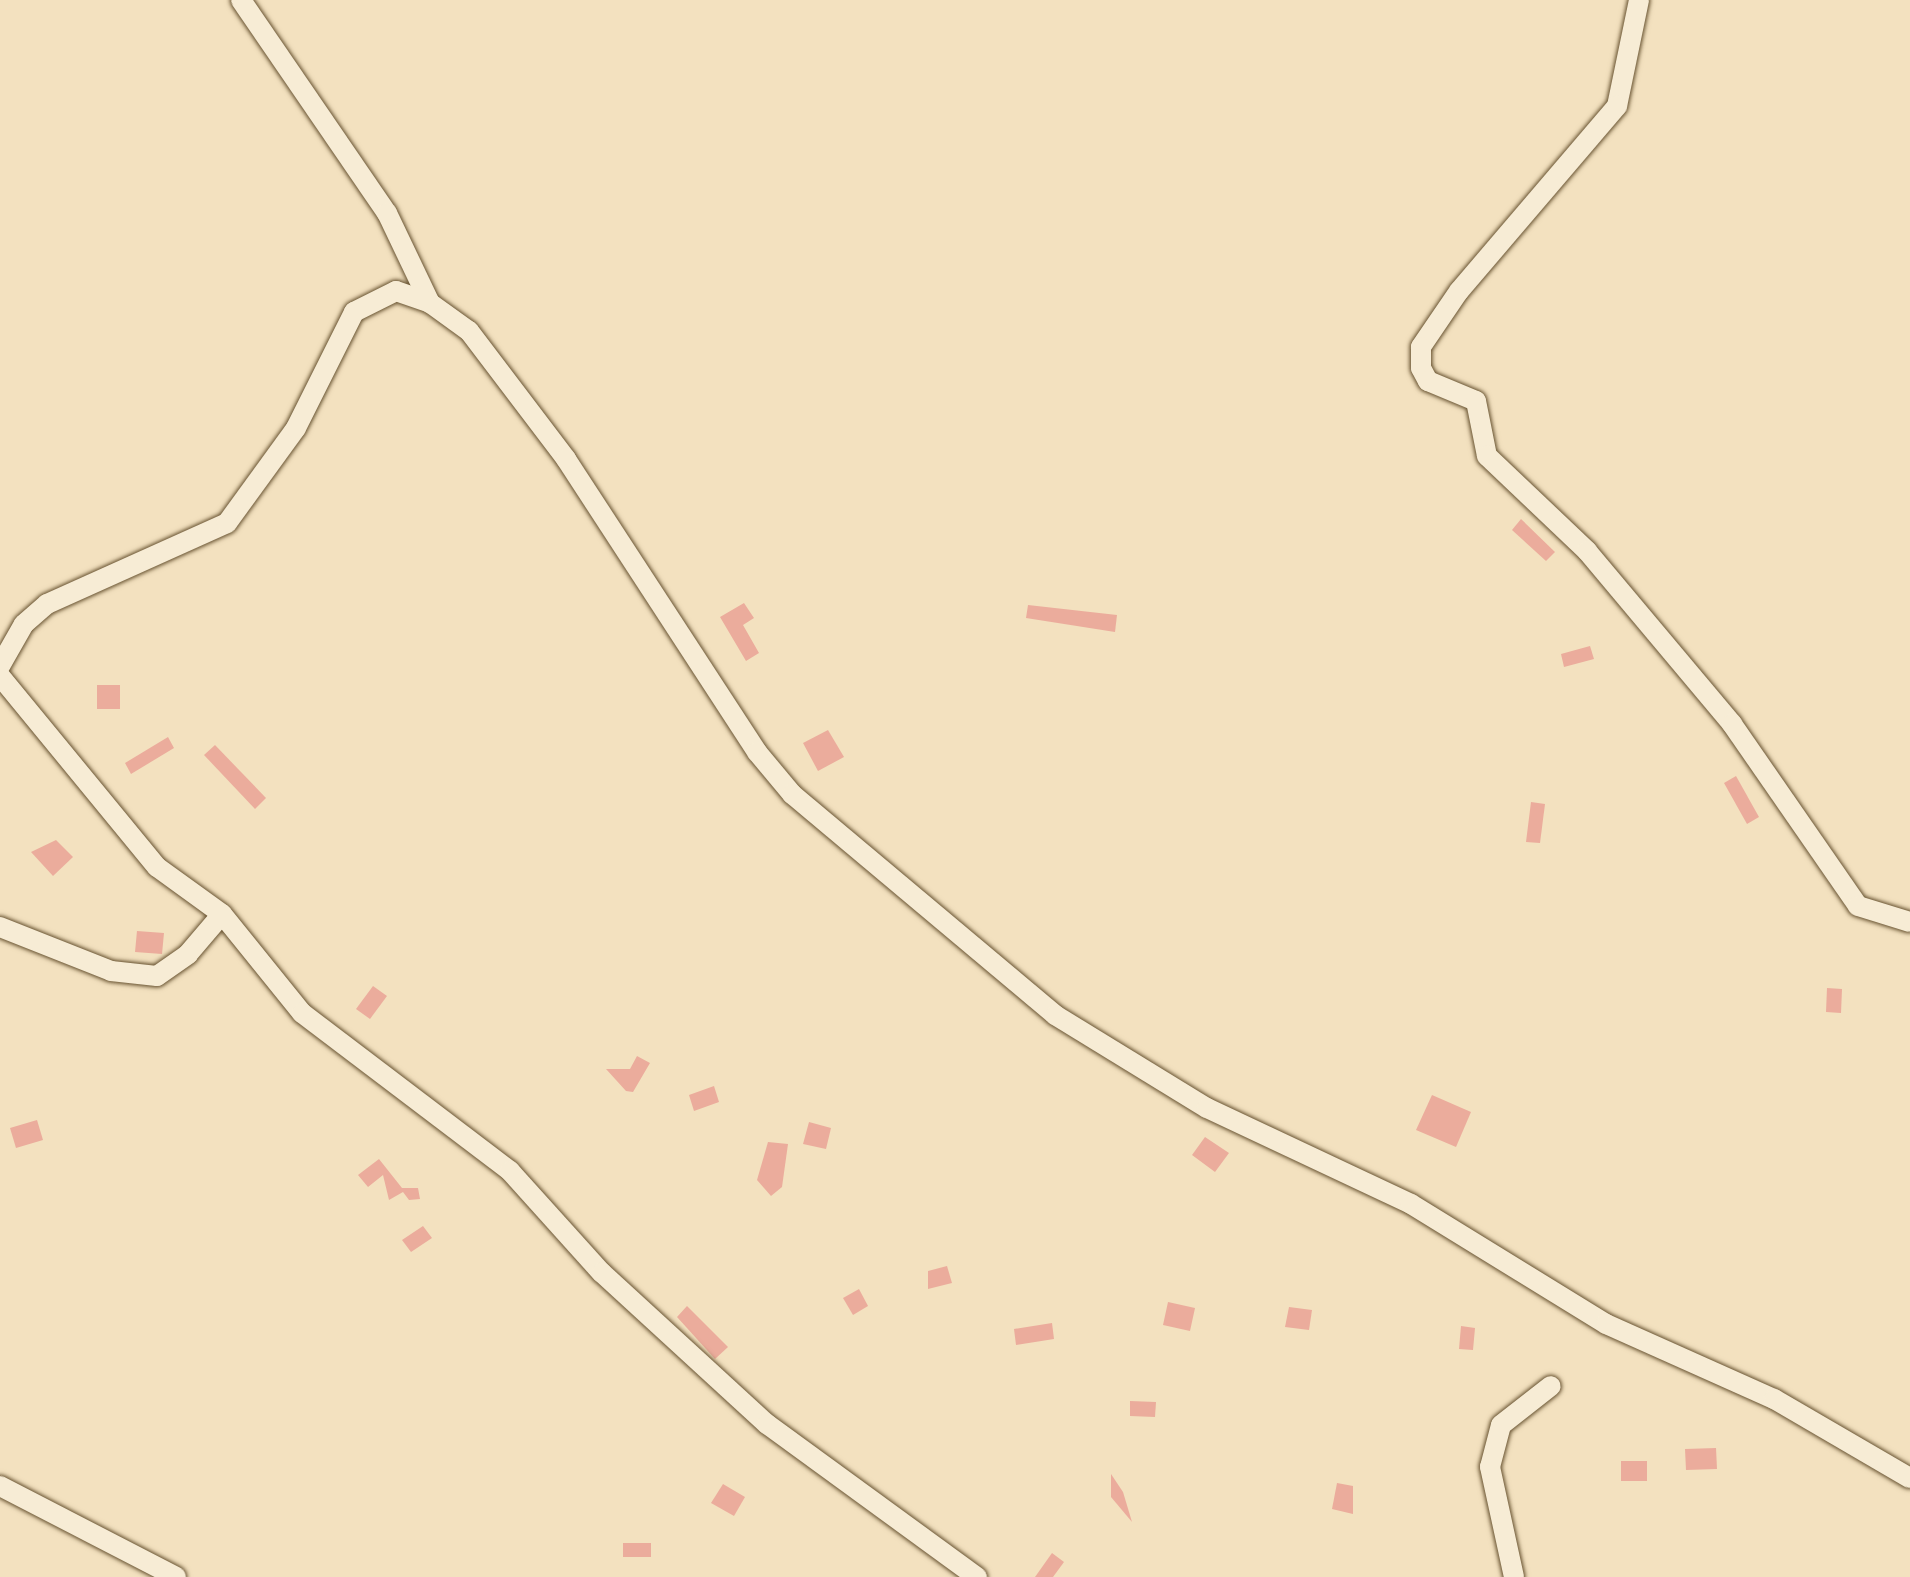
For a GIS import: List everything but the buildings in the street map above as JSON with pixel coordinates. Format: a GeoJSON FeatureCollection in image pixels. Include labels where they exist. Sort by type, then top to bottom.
{"type":"FeatureCollection","features":[{"type":"Feature","properties":{"kind":"street"},"geometry":{"type":"LineString","coordinates":[[241,0],[387,213],[430,303]]}},
{"type":"Feature","properties":{"kind":"street"},"geometry":{"type":"LineString","coordinates":[[1639,0],[1617,106],[1459,291],[1421,347],[1421,368],[1428,381],[1476,401],[1487,456],[1587,551],[1732,724],[1858,906],[1910,922]]}},
{"type":"Feature","properties":{"kind":"street"},"geometry":{"type":"LineString","coordinates":[[0,666],[24,624],[47,604],[227,523],[296,428],[354,312],[396,291],[430,303],[469,331],[566,459],[757,752],[792,794],[1042,1005],[1207,1108],[1411,1204],[1606,1324],[1774,1399],[1910,1478]]}},
{"type":"Feature","properties":{"kind":"street"},"geometry":{"type":"LineString","coordinates":[[4,689],[157,867],[222,914],[302,1013],[510,1171],[602,1273],[767,1424],[977,1577]]}},
{"type":"Feature","properties":{"kind":"street"},"geometry":{"type":"LineString","coordinates":[[0,927],[111,971],[157,976],[188,954],[222,914]]}},
{"type":"Feature","properties":{"kind":"street"},"geometry":{"type":"LineString","coordinates":[[1514,1577],[1490,1467],[1501,1425],[1551,1386]]}},
{"type":"Feature","properties":{"kind":"street"},"geometry":{"type":"LineString","coordinates":[[0,1486],[176,1577]]}}]}
